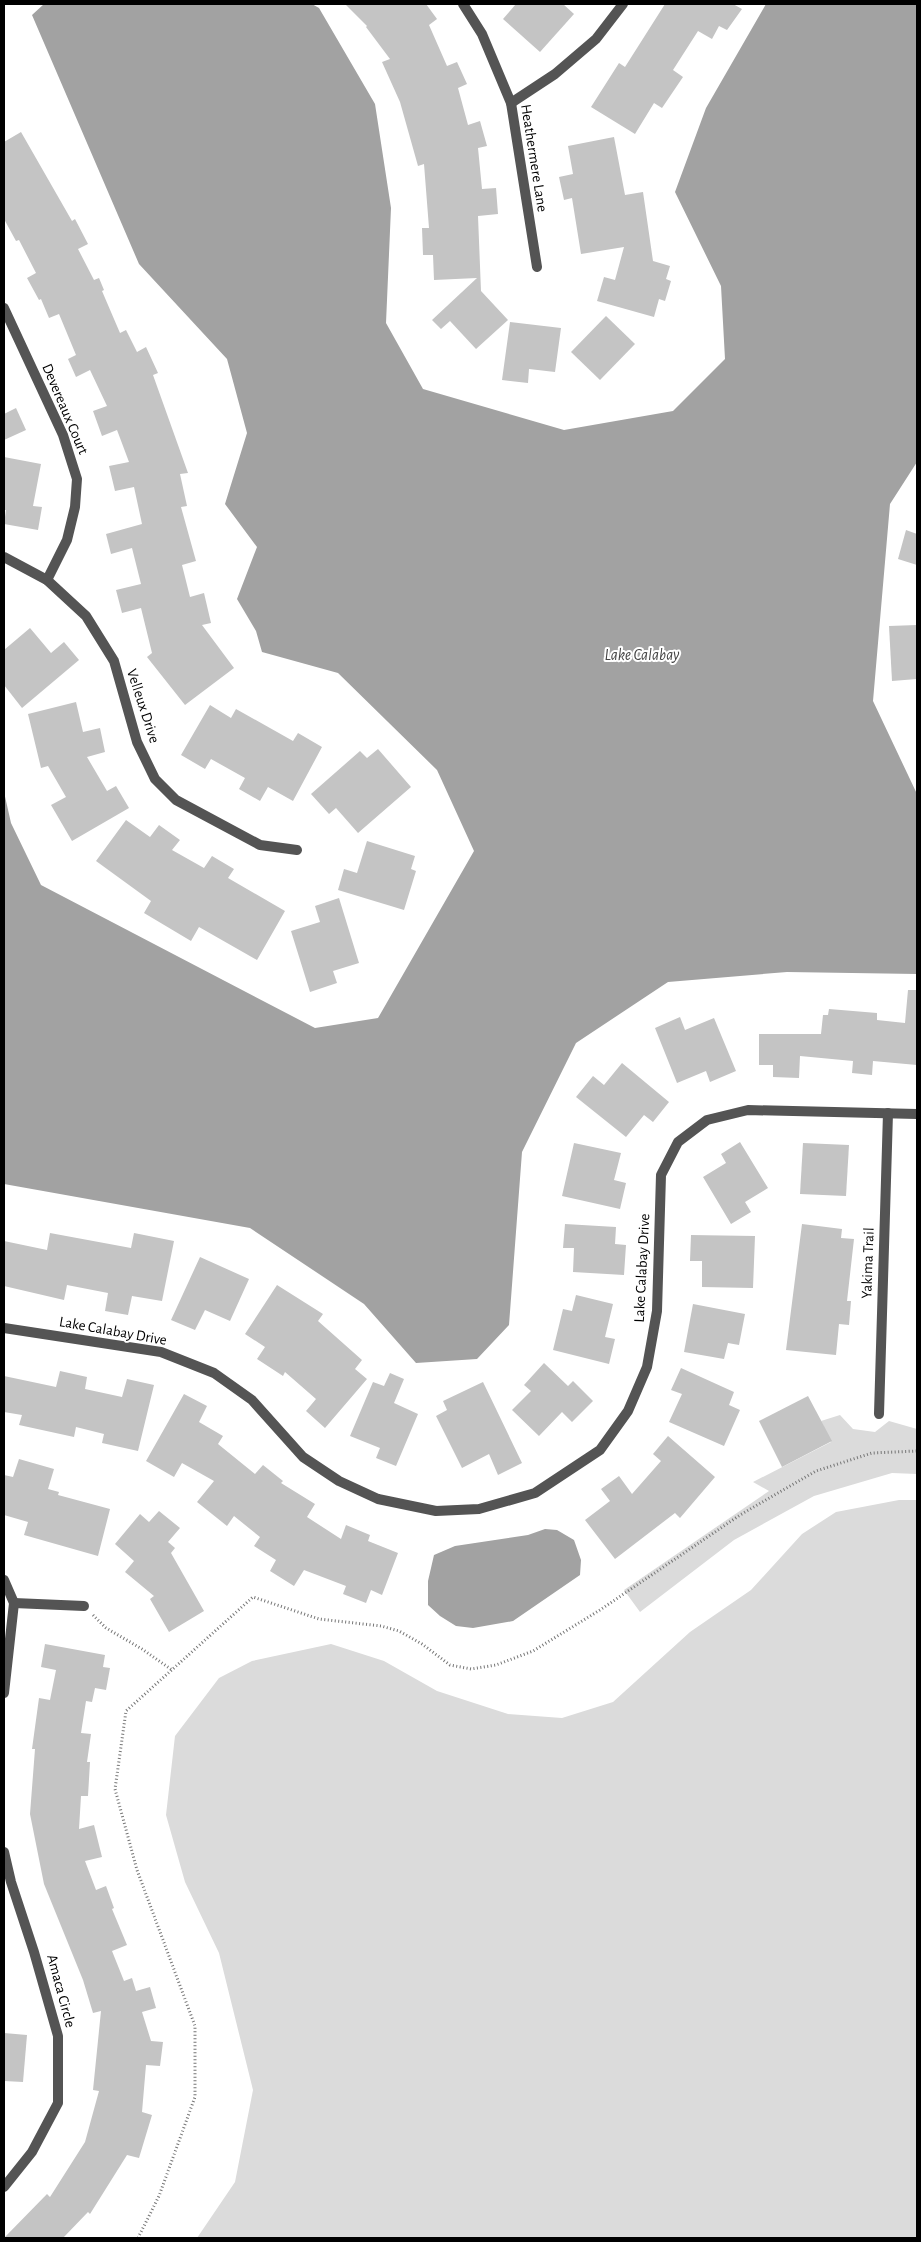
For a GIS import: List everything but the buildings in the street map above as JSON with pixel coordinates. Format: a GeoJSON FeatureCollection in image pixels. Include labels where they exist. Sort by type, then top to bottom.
{"type":"FeatureCollection","features":[{"type":"Feature","properties":{"kind":"street","name":"Heathermere Lane"},"geometry":{"type":"LineString","coordinates":[[463,4],[482,34],[511,103],[537,267]]}},
{"type":"Feature","properties":{"kind":"street"},"geometry":{"type":"LineString","coordinates":[[511,103],[555,74],[596,39],[623,4]]}},
{"type":"Feature","properties":{"kind":"street","name":"Devereaux Court"},"geometry":{"type":"LineString","coordinates":[[4,308],[63,436],[77,479],[75,508],[67,540],[48,580]]}},
{"type":"Feature","properties":{"kind":"street","name":"Velleux Drive"},"geometry":{"type":"LineString","coordinates":[[4,557],[48,580],[86,616],[114,661],[137,742],[155,779],[176,800],[260,845],[297,850]]}},
{"type":"Feature","properties":{"kind":"street","name":"Lake Calabay Drive"},"geometry":{"type":"LineString","coordinates":[[4,1328],[161,1352],[214,1373],[252,1400],[303,1457],[339,1482],[378,1499],[436,1511],[479,1509],[535,1493],[600,1450],[628,1411],[647,1367],[657,1311],[661,1175],[678,1142],[707,1120],[748,1110],[917,1114]]}},
{"type":"Feature","properties":{"kind":"street","name":"Yakima Trail"},"geometry":{"type":"LineString","coordinates":[[879,1414],[888,1113]]}},
{"type":"Feature","properties":{"kind":"street"},"geometry":{"type":"LineString","coordinates":[[4,1580],[14,1603],[4,1693]]}},
{"type":"Feature","properties":{"kind":"street"},"geometry":{"type":"LineString","coordinates":[[14,1603],[84,1606]]}},
{"type":"Feature","properties":{"kind":"street","name":"Amaca Circle"},"geometry":{"type":"LineString","coordinates":[[4,1852],[11,1882],[34,1952],[58,2036],[58,2103],[32,2152],[4,2187]]}},
{"type":"Feature","properties":{"kind":"path"},"geometry":{"type":"LineString","coordinates":[[138,2238],[159,2196],[195,2097],[195,2026],[138,1870],[115,1789],[126,1711],[253,1597],[319,1619],[381,1626],[398,1631],[422,1644],[450,1664],[471,1669],[496,1664],[533,1651],[600,1610],[740,1515],[816,1471],[872,1453],[917,1450]]}},
{"type":"Feature","properties":{"kind":"path"},"geometry":{"type":"LineString","coordinates":[[84,1606],[106,1628],[142,1649],[172,1670]]}},
{"type":"Feature","properties":{"kind":"shaded area"},"geometry":{"type":"Polygon","coordinates":[[[840,1415],[853,1429],[875,1432],[889,1421],[917,1429],[917,1474],[892,1473],[814,1496],[734,1540],[640,1612],[624,1590],[769,1491],[753,1482],[831,1442],[821,1421],[840,1415]]]}},
{"type":"Feature","properties":{"kind":"shaded area"},"geometry":{"type":"Polygon","coordinates":[[[899,1500],[917,1500],[917,2238],[197,2238],[235,2182],[253,2090],[219,1953],[185,1882],[166,1815],[175,1736],[219,1678],[252,1661],[331,1644],[384,1661],[437,1691],[508,1714],[562,1718],[613,1702],[690,1632],[751,1590],[802,1534],[836,1512],[899,1500]]]}},
{"type":"Feature","properties":{"kind":"water","name":"Lake Calabay"},"geometry":{"type":"Polygon","coordinates":[[[44,4],[312,4],[319,8],[375,104],[391,208],[386,323],[423,389],[564,430],[673,411],[725,359],[721,286],[675,192],[706,108],[766,4],[917,4],[917,462],[890,504],[873,701],[917,794],[917,974],[787,972],[668,982],[576,1043],[522,1152],[509,1325],[477,1359],[416,1363],[364,1304],[250,1228],[4,1184],[4,792],[11,823],[41,885],[315,1028],[378,1018],[474,851],[437,770],[338,673],[262,652],[256,631],[237,599],[257,547],[225,504],[247,433],[227,359],[139,264],[32,15],[44,4]]]}},
{"type":"Feature","properties":{"kind":"water"},"geometry":{"type":"Polygon","coordinates":[[[545,1529],[557,1530],[574,1540],[581,1560],[580,1575],[513,1621],[473,1628],[456,1626],[440,1616],[428,1605],[428,1581],[434,1555],[455,1546],[528,1535],[545,1529]]]}}]}
